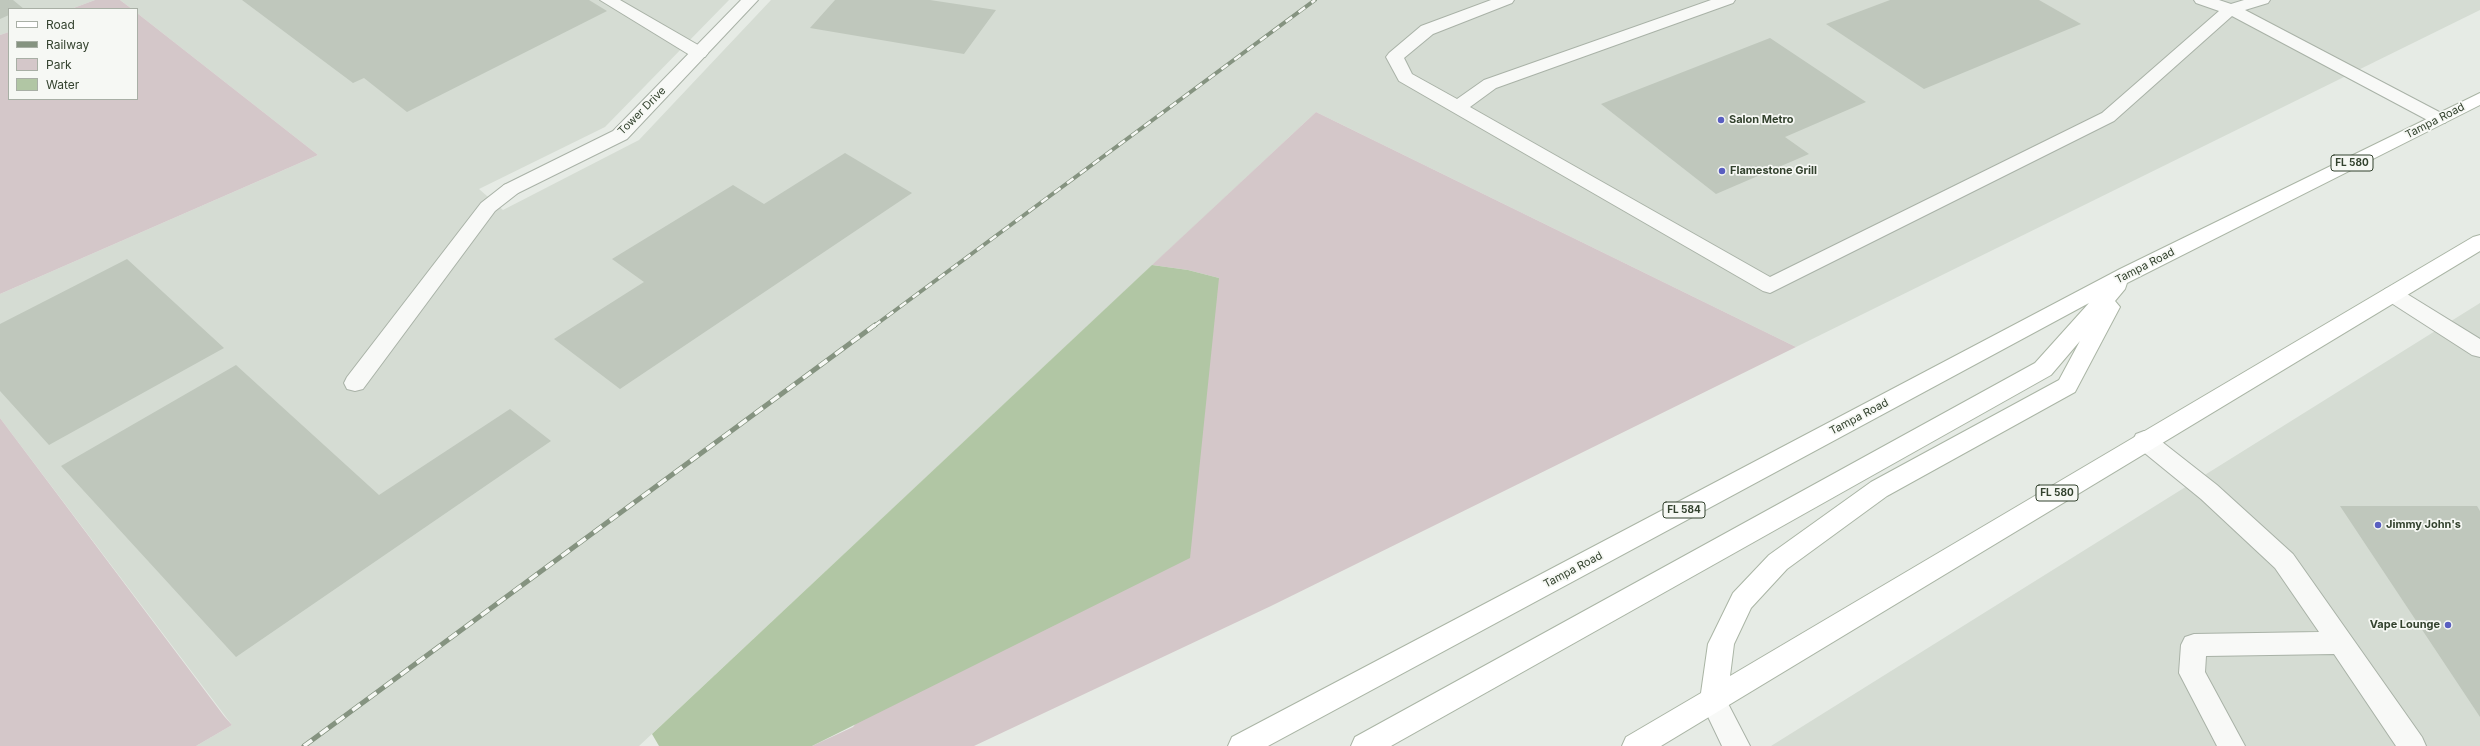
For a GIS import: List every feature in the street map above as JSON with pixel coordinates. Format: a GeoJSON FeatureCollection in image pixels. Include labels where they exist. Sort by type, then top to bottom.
{"type":"FeatureCollection","features":[{"type":"Feature","properties":{"kind":"main road","name":"Tampa Road"},"geometry":{"type":"LineString","coordinates":[[1242,746],[2127,274],[2480,98]]}},
{"type":"Feature","properties":{"kind":"main road","name":"FL 580"},"geometry":{"type":"LineString","coordinates":[[1636,746],[2144,440],[2480,242]]}},
{"type":"Feature","properties":{"kind":"main road"},"geometry":{"type":"LineString","coordinates":[[1713,700],[1722,644],[1730,626],[1742,601],[1778,562],[1879,489],[2067,386],[2127,274]]}},
{"type":"Feature","properties":{"kind":"main road","name":"FL 580"},"geometry":{"type":"LineString","coordinates":[[1365,746],[2043,369],[2127,274]]}},
{"type":"Feature","properties":{"kind":"street"},"geometry":{"type":"LineString","coordinates":[[608,0],[699,53]]}},
{"type":"Feature","properties":{"kind":"street","name":"Tower Drive"},"geometry":{"type":"LineString","coordinates":[[355,383],[488,207],[511,189],[620,135],[750,0]]}},
{"type":"Feature","properties":{"kind":"street"},"geometry":{"type":"LineString","coordinates":[[1506,0],[1427,30],[1396,57],[1405,77],[1770,286],[2108,117],[2231,9],[2262,0]]}},
{"type":"Feature","properties":{"kind":"street"},"geometry":{"type":"LineString","coordinates":[[1458,107],[1490,84],[1727,0]]}},
{"type":"Feature","properties":{"kind":"street"},"geometry":{"type":"LineString","coordinates":[[2202,0],[2231,9],[2439,119]]}},
{"type":"Feature","properties":{"kind":"street"},"geometry":{"type":"LineString","coordinates":[[2392,294],[2480,349]]}},
{"type":"Feature","properties":{"kind":"street"},"geometry":{"type":"LineString","coordinates":[[2144,440],[2208,492],[2284,561],[2412,746]]}},
{"type":"Feature","properties":{"kind":"street"},"geometry":{"type":"LineString","coordinates":[[2231,746],[2192,673],[2194,645],[2341,644]]}},
{"type":"Feature","properties":{"kind":"street"},"geometry":{"type":"LineString","coordinates":[[1713,700],[1736,746]]}},
{"type":"Feature","properties":{"kind":"shaded area"},"geometry":{"type":"Polygon","coordinates":[[[0,0],[95,0],[74,8],[8,8],[8,32],[0,35],[0,0]]]}},
{"type":"Feature","properties":{"kind":"shaded area"},"geometry":{"type":"Polygon","coordinates":[[[120,0],[729,0],[605,127],[479,189],[503,210],[639,140],[771,0],[2480,0],[2480,10],[1796,347],[1316,112],[639,746],[196,746],[232,725],[0,418],[0,294],[318,155],[138,14],[138,8],[131,8],[120,0]]]}},
{"type":"Feature","properties":{"kind":"shaded area"},"geometry":{"type":"Polygon","coordinates":[[[2480,303],[2480,746],[1771,746],[2480,303]]]}},
{"type":"Feature","properties":{"kind":"green space"},"geometry":{"type":"Polygon","coordinates":[[[95,0],[120,0],[131,8],[74,8],[95,0]]]}},
{"type":"Feature","properties":{"kind":"green space"},"geometry":{"type":"Polygon","coordinates":[[[138,14],[318,155],[0,294],[0,35],[8,32],[8,100],[138,100],[138,14]]]}},
{"type":"Feature","properties":{"kind":"green space"},"geometry":{"type":"Polygon","coordinates":[[[1316,112],[1796,347],[1271,606],[974,746],[812,746],[853,727],[1219,278],[1188,270],[1152,265],[1316,112]]]}},
{"type":"Feature","properties":{"kind":"green space"},"geometry":{"type":"Polygon","coordinates":[[[0,418],[232,725],[196,746],[0,746],[0,418]]]}},
{"type":"Feature","properties":{"kind":"water"},"geometry":{"type":"Polygon","coordinates":[[[1152,265],[1188,270],[1219,278],[1190,558],[812,746],[659,746],[652,734],[1152,265]]]}},
{"type":"Feature","properties":{"kind":"building"},"geometry":{"type":"Polygon","coordinates":[[[0,0],[13,0],[23,8],[8,8],[8,15],[0,19],[0,0]]]}},
{"type":"Feature","properties":{"kind":"building"},"geometry":{"type":"Polygon","coordinates":[[[242,0],[589,0],[607,11],[407,112],[364,78],[353,83],[242,0]]]}},
{"type":"Feature","properties":{"kind":"building"},"geometry":{"type":"Polygon","coordinates":[[[835,0],[930,0],[996,10],[964,54],[810,28],[835,0]]]}},
{"type":"Feature","properties":{"kind":"building"},"geometry":{"type":"Polygon","coordinates":[[[1890,0],[2039,0],[2081,24],[1924,89],[1826,24],[1890,0]]]}},
{"type":"Feature","properties":{"kind":"building"},"geometry":{"type":"Polygon","coordinates":[[[1770,38],[1866,102],[1785,137],[1809,154],[1716,194],[1601,104],[1770,38]]]}},
{"type":"Feature","properties":{"kind":"building"},"geometry":{"type":"Polygon","coordinates":[[[845,153],[912,193],[620,389],[554,339],[644,282],[612,259],[733,185],[764,204],[845,153]]]}},
{"type":"Feature","properties":{"kind":"building"},"geometry":{"type":"Polygon","coordinates":[[[127,259],[224,348],[49,445],[0,391],[0,324],[127,259]]]}},
{"type":"Feature","properties":{"kind":"building"},"geometry":{"type":"Polygon","coordinates":[[[236,365],[379,495],[510,409],[551,441],[236,657],[61,466],[236,365]]]}},
{"type":"Feature","properties":{"kind":"building"},"geometry":{"type":"Polygon","coordinates":[[[2340,506],[2477,506],[2480,511],[2480,717],[2340,506]]]}},
{"type":"Feature","properties":{"kind":"railway"},"geometry":{"type":"LineString","coordinates":[[874,326],[1315,0]]}},
{"type":"Feature","properties":{"kind":"railway"},"geometry":{"type":"LineString","coordinates":[[304,746],[875,325]]}},
{"type":"Feature","properties":{"kind":"place","name":"Salon Metro"},"geometry":{"type":"Point","coordinates":[1721,120]}},
{"type":"Feature","properties":{"kind":"place","name":"Flamestone Grill"},"geometry":{"type":"Point","coordinates":[1722,171]}},
{"type":"Feature","properties":{"kind":"place","name":"Jimmy John's"},"geometry":{"type":"Point","coordinates":[2378,525]}},
{"type":"Feature","properties":{"kind":"place","name":"Vape Lounge"},"geometry":{"type":"Point","coordinates":[2448,625]}}]}
